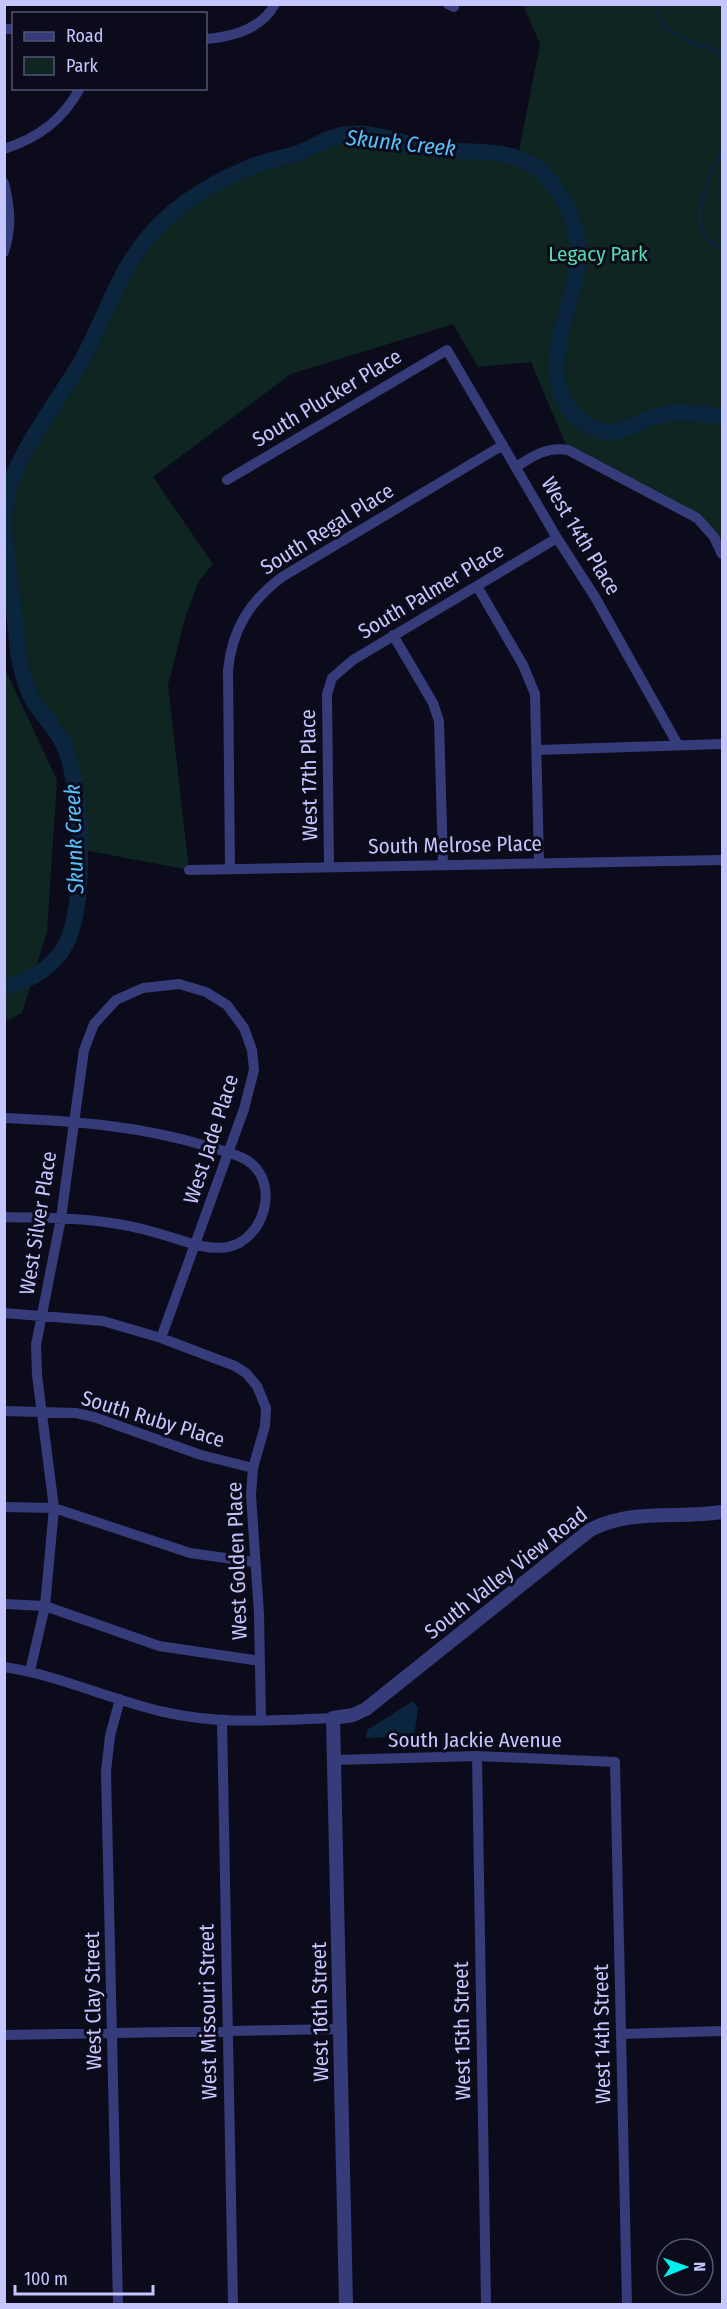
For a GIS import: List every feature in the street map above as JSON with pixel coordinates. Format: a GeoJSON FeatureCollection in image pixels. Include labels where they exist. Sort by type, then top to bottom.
{"type":"FeatureCollection","features":[{"type":"Feature","properties":{"kind":"street"},"geometry":{"type":"LineString","coordinates":[[207,39],[248,30],[262,21],[275,4]]}},
{"type":"Feature","properties":{"kind":"street"},"geometry":{"type":"LineString","coordinates":[[4,149],[22,143],[50,127],[73,102],[79,90]]}},
{"type":"Feature","properties":{"kind":"street"},"geometry":{"type":"LineString","coordinates":[[4,183],[11,209],[10,230],[4,252]]}},
{"type":"Feature","properties":{"kind":"street","name":"West 14th Place"},"geometry":{"type":"LineString","coordinates":[[447,350],[557,538],[595,597],[678,745]]}},
{"type":"Feature","properties":{"kind":"street","name":"South Plucker Place"},"geometry":{"type":"LineString","coordinates":[[227,480],[447,350]]}},
{"type":"Feature","properties":{"kind":"street","name":"South Regal Place"},"geometry":{"type":"LineString","coordinates":[[230,869],[228,670],[232,641],[248,610],[261,594],[282,577],[503,445]]}},
{"type":"Feature","properties":{"kind":"street"},"geometry":{"type":"LineString","coordinates":[[516,467],[545,450],[553,448],[568,450],[697,518],[714,537],[723,554]]}},
{"type":"Feature","properties":{"kind":"street","name":"South Palmer Place"},"geometry":{"type":"LineString","coordinates":[[329,683],[353,660],[557,538]]}},
{"type":"Feature","properties":{"kind":"street"},"geometry":{"type":"LineString","coordinates":[[477,585],[532,685],[537,706],[539,863]]}},
{"type":"Feature","properties":{"kind":"street"},"geometry":{"type":"LineString","coordinates":[[393,635],[433,703],[439,721],[443,864]]}},
{"type":"Feature","properties":{"kind":"street","name":"West 17th Place"},"geometry":{"type":"LineString","coordinates":[[329,683],[329,866]]}},
{"type":"Feature","properties":{"kind":"street"},"geometry":{"type":"LineString","coordinates":[[538,750],[723,744]]}},
{"type":"Feature","properties":{"kind":"street","name":"South Melrose Place"},"geometry":{"type":"LineString","coordinates":[[189,870],[723,860]]}},
{"type":"Feature","properties":{"kind":"street","name":"West Silver Place"},"geometry":{"type":"LineString","coordinates":[[30,1671],[45,1606],[54,1508],[36,1361],[42,1314],[61,1218],[84,1050],[88,1035],[100,1015],[116,1000],[135,990],[179,984]]}},
{"type":"Feature","properties":{"kind":"street","name":"West Jade Place"},"geometry":{"type":"LineString","coordinates":[[161,1338],[254,1078],[250,1041],[244,1028],[221,1000],[198,988],[179,984]]}},
{"type":"Feature","properties":{"kind":"street"},"geometry":{"type":"LineString","coordinates":[[4,1118],[73,1121],[156,1132],[246,1160],[258,1171],[265,1192],[263,1216],[255,1230],[240,1242],[227,1247],[196,1245],[131,1226],[61,1218],[4,1217]]}},
{"type":"Feature","properties":{"kind":"street"},"geometry":{"type":"LineString","coordinates":[[4,1313],[42,1314],[103,1321],[161,1338]]}},
{"type":"Feature","properties":{"kind":"street","name":"West Golden Place"},"geometry":{"type":"LineString","coordinates":[[161,1338],[235,1366],[246,1373],[257,1386],[266,1408],[265,1426],[253,1468],[251,1517],[260,1662],[261,1720]]}},
{"type":"Feature","properties":{"kind":"street","name":"South Ruby Place"},"geometry":{"type":"LineString","coordinates":[[4,1411],[42,1411],[94,1418],[201,1455],[253,1468]]}},
{"type":"Feature","properties":{"kind":"street"},"geometry":{"type":"LineString","coordinates":[[4,1507],[54,1508],[190,1553],[254,1562]]}},
{"type":"Feature","properties":{"kind":"street","name":"South Valley View Road"},"geometry":{"type":"LineString","coordinates":[[333,1718],[353,1715],[366,1709],[590,1530],[622,1517],[700,1515],[723,1512]]}},
{"type":"Feature","properties":{"kind":"street"},"geometry":{"type":"LineString","coordinates":[[4,1604],[45,1606],[159,1646],[260,1662]]}},
{"type":"Feature","properties":{"kind":"street"},"geometry":{"type":"LineString","coordinates":[[4,1667],[30,1671],[165,1713],[222,1720],[333,1718]]}},
{"type":"Feature","properties":{"kind":"street","name":"West Clay Street"},"geometry":{"type":"LineString","coordinates":[[118,2304],[106,1771],[110,1736],[120,1699]]}},
{"type":"Feature","properties":{"kind":"street","name":"West 16th Street"},"geometry":{"type":"LineString","coordinates":[[333,1718],[342,2029],[346,2304]]}},
{"type":"Feature","properties":{"kind":"street","name":"West Missouri Street"},"geometry":{"type":"LineString","coordinates":[[222,1720],[233,2304]]}},
{"type":"Feature","properties":{"kind":"street","name":"South Jackie Avenue"},"geometry":{"type":"LineString","coordinates":[[334,1760],[477,1756],[615,1762]]}},
{"type":"Feature","properties":{"kind":"street","name":"West 15th Street"},"geometry":{"type":"LineString","coordinates":[[477,1756],[486,2304]]}},
{"type":"Feature","properties":{"kind":"street","name":"West 14th Street"},"geometry":{"type":"LineString","coordinates":[[615,1762],[627,2304]]}},
{"type":"Feature","properties":{"kind":"street"},"geometry":{"type":"LineString","coordinates":[[4,2035],[342,2029]]}},
{"type":"Feature","properties":{"kind":"street"},"geometry":{"type":"LineString","coordinates":[[621,2034],[723,2031]]}},
{"type":"Feature","properties":{"kind":"green space","name":"Legacy Park"},"geometry":{"type":"Polygon","coordinates":[[[523,5],[722,5],[722,556],[714,537],[684,511],[568,450],[531,362],[478,367],[453,324],[291,374],[153,477],[213,564],[199,581],[186,615],[168,685],[189,870],[79,849],[76,798],[70,761],[62,742],[30,695],[19,658],[9,589],[5,527],[6,506],[19,465],[85,354],[131,261],[152,232],[191,198],[253,166],[293,154],[343,134],[377,135],[422,147],[444,150],[518,156],[540,44],[523,5]]]}},
{"type":"Feature","properties":{"kind":"green space"},"geometry":{"type":"Polygon","coordinates":[[[5,669],[57,780],[47,932],[22,1013],[5,1021],[5,669]]]}},
{"type":"Feature","properties":{"kind":"water"},"geometry":{"type":"Polygon","coordinates":[[[413,1701],[418,1708],[414,1736],[366,1738],[367,1730],[413,1701]]]}},
{"type":"Feature","properties":{"kind":"waterway"},"geometry":{"type":"LineString","coordinates":[[655,4],[659,17],[673,33],[722,54]]}},
{"type":"Feature","properties":{"kind":"waterway","name":"Skunk Creek"},"geometry":{"type":"LineString","coordinates":[[4,515],[10,485],[18,465],[82,360],[116,287],[132,259],[152,233],[191,198],[222,180],[253,166],[298,153],[328,139],[347,134],[380,136],[433,149],[497,153],[510,156],[534,166],[552,184],[565,202],[571,216],[578,251],[576,272],[559,341],[558,385],[566,405],[583,422],[595,429],[615,432],[654,417],[672,413],[722,417]]}},
{"type":"Feature","properties":{"kind":"waterway"},"geometry":{"type":"LineString","coordinates":[[722,152],[705,190],[700,219],[703,232],[710,242],[722,248]]}},
{"type":"Feature","properties":{"kind":"waterway","name":"Skunk Creek"},"geometry":{"type":"LineString","coordinates":[[4,526],[20,665],[31,698],[66,750],[76,793],[80,848],[77,902],[73,926],[66,944],[54,960],[40,972],[4,987]]}}]}
